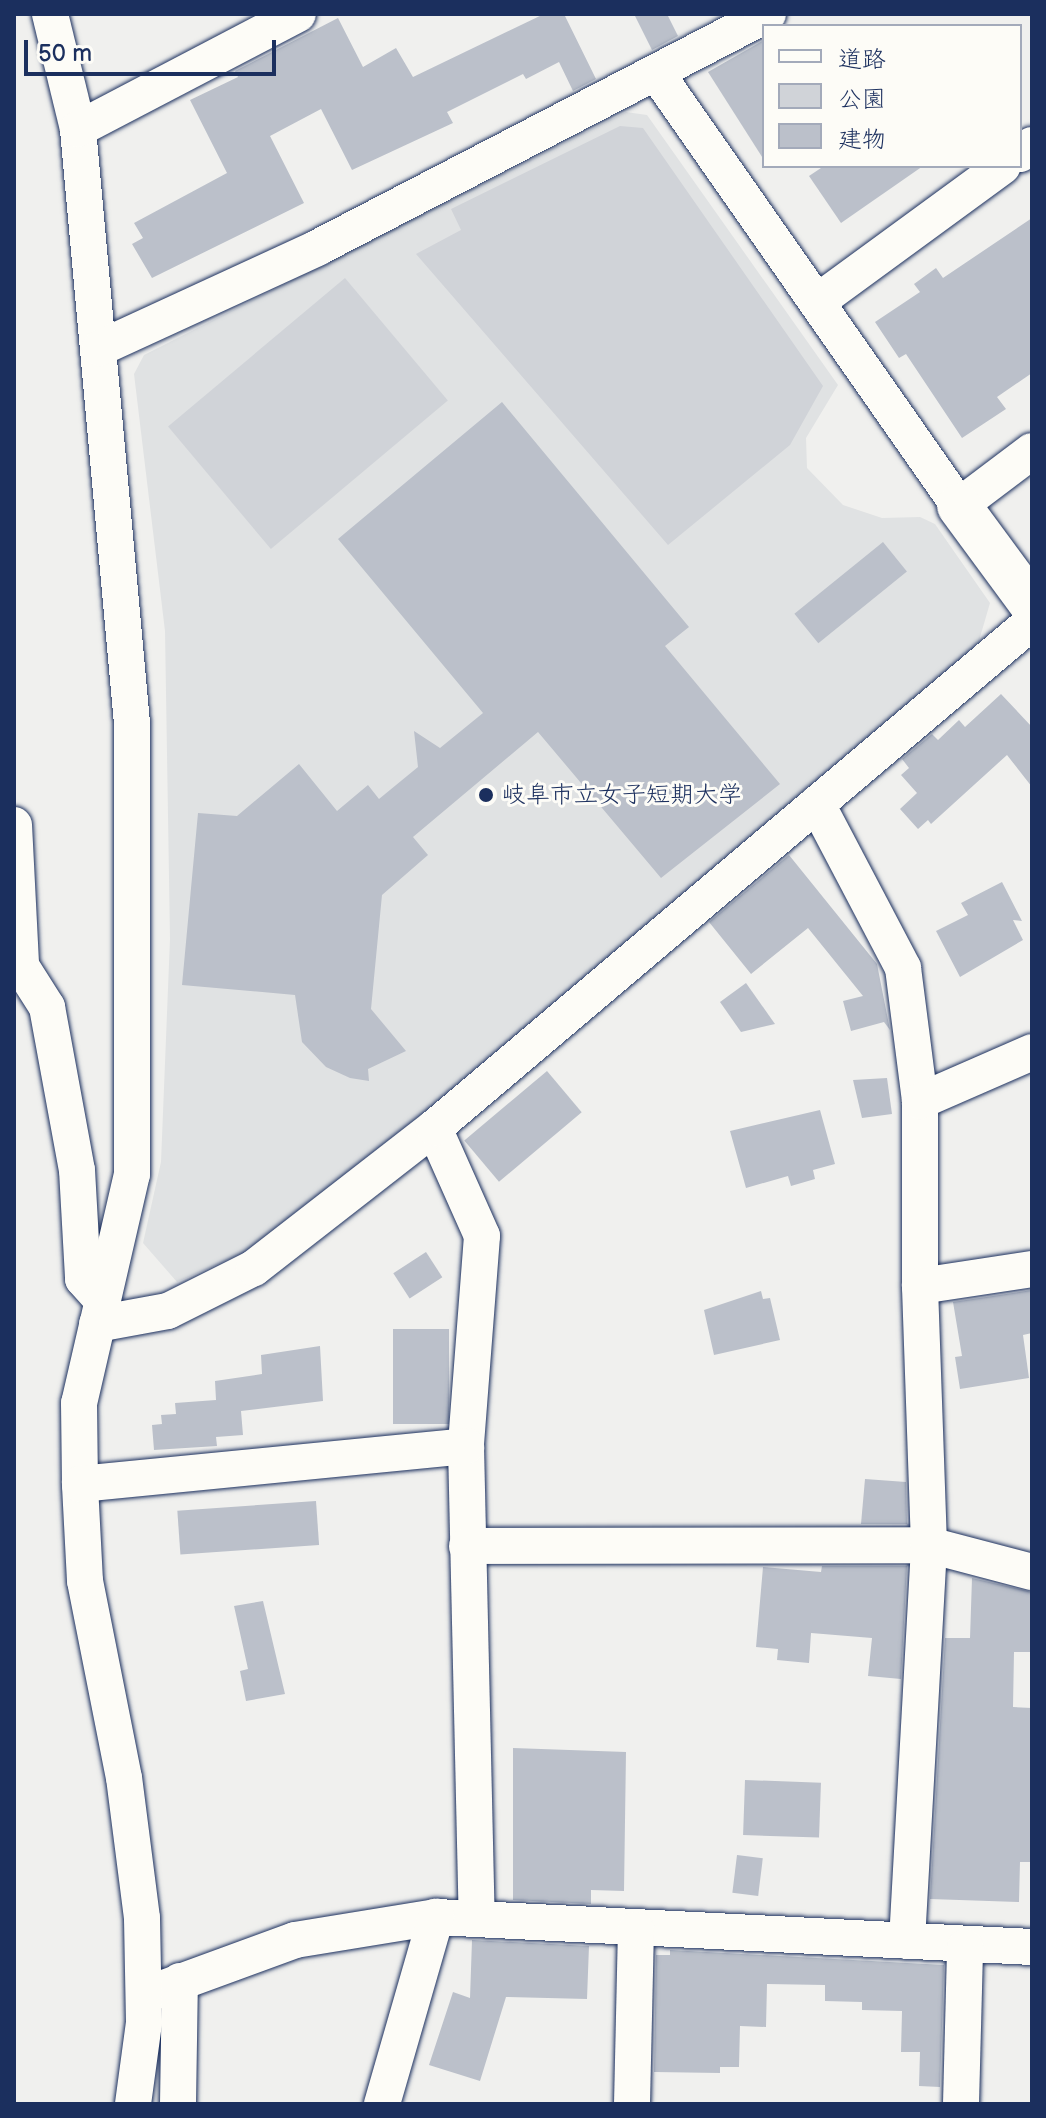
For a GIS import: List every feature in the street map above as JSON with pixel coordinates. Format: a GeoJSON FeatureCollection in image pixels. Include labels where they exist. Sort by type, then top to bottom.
{"type":"FeatureCollection","features":[{"type":"Feature","properties":{"kind":"street"},"geometry":{"type":"LineString","coordinates":[[50,14],[78,129],[132,724],[135,1058],[132,1174],[79,1403],[85,1581],[124,1778],[142,1918],[145,1995],[133,2104]]}},
{"type":"Feature","properties":{"kind":"street"},"geometry":{"type":"LineString","coordinates":[[78,129],[298,14]]}},
{"type":"Feature","properties":{"kind":"street"},"geometry":{"type":"LineString","coordinates":[[100,348],[317,248],[768,14]]}},
{"type":"Feature","properties":{"kind":"street"},"geometry":{"type":"LineString","coordinates":[[657,74],[959,506],[1032,605]]}},
{"type":"Feature","properties":{"kind":"street"},"geometry":{"type":"LineString","coordinates":[[817,302],[1000,168]]}},
{"type":"Feature","properties":{"kind":"street"},"geometry":{"type":"LineString","coordinates":[[959,506],[1032,451]]}},
{"type":"Feature","properties":{"kind":"street"},"geometry":{"type":"LineString","coordinates":[[100,1312],[168,1311],[254,1268],[434,1128],[1032,622]]}},
{"type":"Feature","properties":{"kind":"street"},"geometry":{"type":"LineString","coordinates":[[817,804],[903,968],[920,1101],[920,1286],[929,1545],[907,1941]]}},
{"type":"Feature","properties":{"kind":"street"},"geometry":{"type":"LineString","coordinates":[[14,825],[18,960],[47,1007],[77,1170],[83,1279],[100,1312]]}},
{"type":"Feature","properties":{"kind":"street"},"geometry":{"type":"LineString","coordinates":[[920,1101],[1032,1052]]}},
{"type":"Feature","properties":{"kind":"street"},"geometry":{"type":"LineString","coordinates":[[434,1128],[482,1236],[466,1446],[477,1917]]}},
{"type":"Feature","properties":{"kind":"street"},"geometry":{"type":"LineString","coordinates":[[920,1286],[1032,1269]]}},
{"type":"Feature","properties":{"kind":"street"},"geometry":{"type":"LineString","coordinates":[[80,1484],[466,1446]]}},
{"type":"Feature","properties":{"kind":"street"},"geometry":{"type":"LineString","coordinates":[[467,1546],[929,1545],[1032,1572]]}},
{"type":"Feature","properties":{"kind":"street"},"geometry":{"type":"LineString","coordinates":[[145,1995],[295,1940],[436,1917],[477,1917],[636,1930],[907,1941],[965,1947],[1032,1947]]}},
{"type":"Feature","properties":{"kind":"street"},"geometry":{"type":"LineString","coordinates":[[382,2104],[436,1917]]}},
{"type":"Feature","properties":{"kind":"street"},"geometry":{"type":"LineString","coordinates":[[632,2104],[636,1930]]}},
{"type":"Feature","properties":{"kind":"street"},"geometry":{"type":"LineString","coordinates":[[961,2104],[965,1947]]}},
{"type":"Feature","properties":{"kind":"street"},"geometry":{"type":"LineString","coordinates":[[178,2104],[180,1981]]}},
{"type":"Feature","properties":{"kind":"shaded area","name":"岐阜市立女子短期大学"},"geometry":{"type":"Polygon","coordinates":[[[626,112],[647,115],[838,385],[806,438],[807,468],[843,505],[882,518],[920,517],[935,524],[990,603],[976,651],[312,1208],[245,1252],[177,1282],[143,1243],[161,1162],[170,939],[165,631],[134,374],[144,355],[626,112]]]}},
{"type":"Feature","properties":{"kind":"green space"},"geometry":{"type":"Polygon","coordinates":[[[620,126],[643,128],[823,386],[790,445],[668,545],[416,254],[461,230],[451,209],[620,126]]]}},
{"type":"Feature","properties":{"kind":"green space"},"geometry":{"type":"Polygon","coordinates":[[[345,278],[448,401],[271,549],[168,426],[345,278]]]}},
{"type":"Feature","properties":{"kind":"building"},"geometry":{"type":"Polygon","coordinates":[[[544,14],[564,14],[596,79],[573,91],[559,62],[526,79],[523,74],[447,112],[453,123],[352,170],[321,109],[270,136],[304,203],[152,278],[132,244],[143,238],[134,223],[227,173],[190,100],[238,77],[235,71],[338,18],[363,67],[396,48],[413,77],[544,14]]]}},
{"type":"Feature","properties":{"kind":"building"},"geometry":{"type":"Polygon","coordinates":[[[634,14],[667,14],[678,36],[652,50],[634,14]]]}},
{"type":"Feature","properties":{"kind":"building"},"geometry":{"type":"Polygon","coordinates":[[[762,41],[762,157],[708,72],[762,41]]]}},
{"type":"Feature","properties":{"kind":"building"},"geometry":{"type":"Polygon","coordinates":[[[821,168],[920,168],[841,223],[809,176],[821,168]]]}},
{"type":"Feature","properties":{"kind":"building"},"geometry":{"type":"Polygon","coordinates":[[[1032,218],[1032,373],[997,397],[1006,409],[962,438],[906,354],[899,358],[875,322],[920,292],[914,284],[936,268],[943,278],[1032,218]]]}},
{"type":"Feature","properties":{"kind":"building"},"geometry":{"type":"Polygon","coordinates":[[[502,402],[689,627],[665,646],[780,784],[661,878],[538,732],[413,837],[428,855],[382,895],[371,1009],[406,1051],[368,1069],[369,1081],[350,1078],[326,1067],[302,1042],[295,995],[182,985],[198,813],[237,816],[299,764],[337,811],[368,785],[379,799],[418,767],[414,731],[440,748],[483,713],[338,539],[502,402]]]}},
{"type":"Feature","properties":{"kind":"building"},"geometry":{"type":"Polygon","coordinates":[[[883,542],[907,572],[818,643],[794,614],[883,542]]]}},
{"type":"Feature","properties":{"kind":"building"},"geometry":{"type":"Polygon","coordinates":[[[1001,694],[1032,727],[1032,787],[1007,755],[931,824],[928,820],[918,829],[900,809],[917,793],[901,775],[909,768],[902,759],[932,734],[938,740],[959,720],[965,727],[1001,694]]]}},
{"type":"Feature","properties":{"kind":"building"},"geometry":{"type":"Polygon","coordinates":[[[789,855],[877,964],[890,1030],[884,1022],[851,1031],[843,1001],[863,996],[808,928],[751,974],[709,922],[789,855]]]}},
{"type":"Feature","properties":{"kind":"building"},"geometry":{"type":"Polygon","coordinates":[[[1002,882],[1022,921],[1013,920],[1023,940],[960,977],[936,931],[968,915],[961,903],[1002,882]]]}},
{"type":"Feature","properties":{"kind":"building"},"geometry":{"type":"Polygon","coordinates":[[[746,983],[775,1024],[741,1032],[720,1002],[746,983]]]}},
{"type":"Feature","properties":{"kind":"building"},"geometry":{"type":"Polygon","coordinates":[[[547,1071],[582,1112],[499,1182],[464,1140],[547,1071]]]}},
{"type":"Feature","properties":{"kind":"building"},"geometry":{"type":"Polygon","coordinates":[[[887,1078],[892,1114],[862,1118],[853,1080],[887,1078]]]}},
{"type":"Feature","properties":{"kind":"building"},"geometry":{"type":"Polygon","coordinates":[[[820,1110],[835,1164],[813,1170],[815,1179],[791,1186],[788,1176],[746,1188],[730,1131],[820,1110]]]}},
{"type":"Feature","properties":{"kind":"building"},"geometry":{"type":"Polygon","coordinates":[[[426,1252],[442,1277],[410,1298],[393,1273],[426,1252]]]}},
{"type":"Feature","properties":{"kind":"building"},"geometry":{"type":"Polygon","coordinates":[[[1032,1290],[1032,1333],[1023,1335],[1029,1378],[960,1389],[955,1357],[962,1356],[953,1302],[1032,1290]]]}},
{"type":"Feature","properties":{"kind":"building"},"geometry":{"type":"Polygon","coordinates":[[[761,1291],[763,1299],[770,1298],[780,1340],[714,1355],[704,1310],[761,1291]]]}},
{"type":"Feature","properties":{"kind":"building"},"geometry":{"type":"Polygon","coordinates":[[[393,1329],[449,1329],[449,1424],[393,1424],[393,1329]]]}},
{"type":"Feature","properties":{"kind":"building"},"geometry":{"type":"Polygon","coordinates":[[[320,1346],[323,1401],[241,1411],[243,1435],[216,1437],[217,1446],[154,1450],[152,1425],[162,1424],[161,1415],[176,1414],[175,1403],[216,1400],[215,1381],[262,1374],[261,1355],[320,1346]]]}},
{"type":"Feature","properties":{"kind":"building"},"geometry":{"type":"Polygon","coordinates":[[[865,1479],[906,1482],[907,1524],[861,1524],[865,1479]]]}},
{"type":"Feature","properties":{"kind":"building"},"geometry":{"type":"Polygon","coordinates":[[[316,1501],[319,1545],[180,1555],[177,1511],[316,1501]]]}},
{"type":"Feature","properties":{"kind":"building"},"geometry":{"type":"Polygon","coordinates":[[[822,1566],[907,1566],[901,1679],[868,1676],[872,1638],[811,1633],[809,1663],[777,1660],[778,1649],[756,1647],[763,1567],[821,1572],[822,1566]]]}},
{"type":"Feature","properties":{"kind":"building"},"geometry":{"type":"Polygon","coordinates":[[[972,1578],[1032,1592],[1032,1652],[1014,1652],[1013,1707],[1032,1708],[1032,1862],[1020,1862],[1019,1902],[930,1899],[945,1638],[970,1638],[972,1578]]]}},
{"type":"Feature","properties":{"kind":"building"},"geometry":{"type":"Polygon","coordinates":[[[263,1601],[285,1694],[246,1701],[240,1671],[248,1669],[234,1606],[263,1601]]]}},
{"type":"Feature","properties":{"kind":"building"},"geometry":{"type":"Polygon","coordinates":[[[513,1748],[626,1752],[624,1891],[591,1890],[591,1904],[513,1900],[513,1748]]]}},
{"type":"Feature","properties":{"kind":"building"},"geometry":{"type":"Polygon","coordinates":[[[745,1780],[821,1783],[819,1838],[743,1835],[745,1780]]]}},
{"type":"Feature","properties":{"kind":"building"},"geometry":{"type":"Polygon","coordinates":[[[737,1855],[763,1858],[758,1896],[732,1893],[737,1855]]]}},
{"type":"Feature","properties":{"kind":"building"},"geometry":{"type":"Polygon","coordinates":[[[472,1940],[589,1946],[587,1999],[506,1997],[480,2081],[429,2065],[453,1992],[470,1998],[472,1940]]]}},
{"type":"Feature","properties":{"kind":"building"},"geometry":{"type":"Polygon","coordinates":[[[670,1950],[944,1965],[940,2087],[919,2086],[920,2052],[901,2052],[902,2011],[862,2010],[862,2002],[825,2001],[825,1985],[767,1984],[766,2027],[740,2026],[739,2067],[720,2067],[720,2073],[654,2072],[656,1955],[670,1955],[670,1950]]]}},
{"type":"Feature","properties":{"kind":"place","name":"岐阜市立女子短期大学"},"geometry":{"type":"Point","coordinates":[486,795]}}]}
